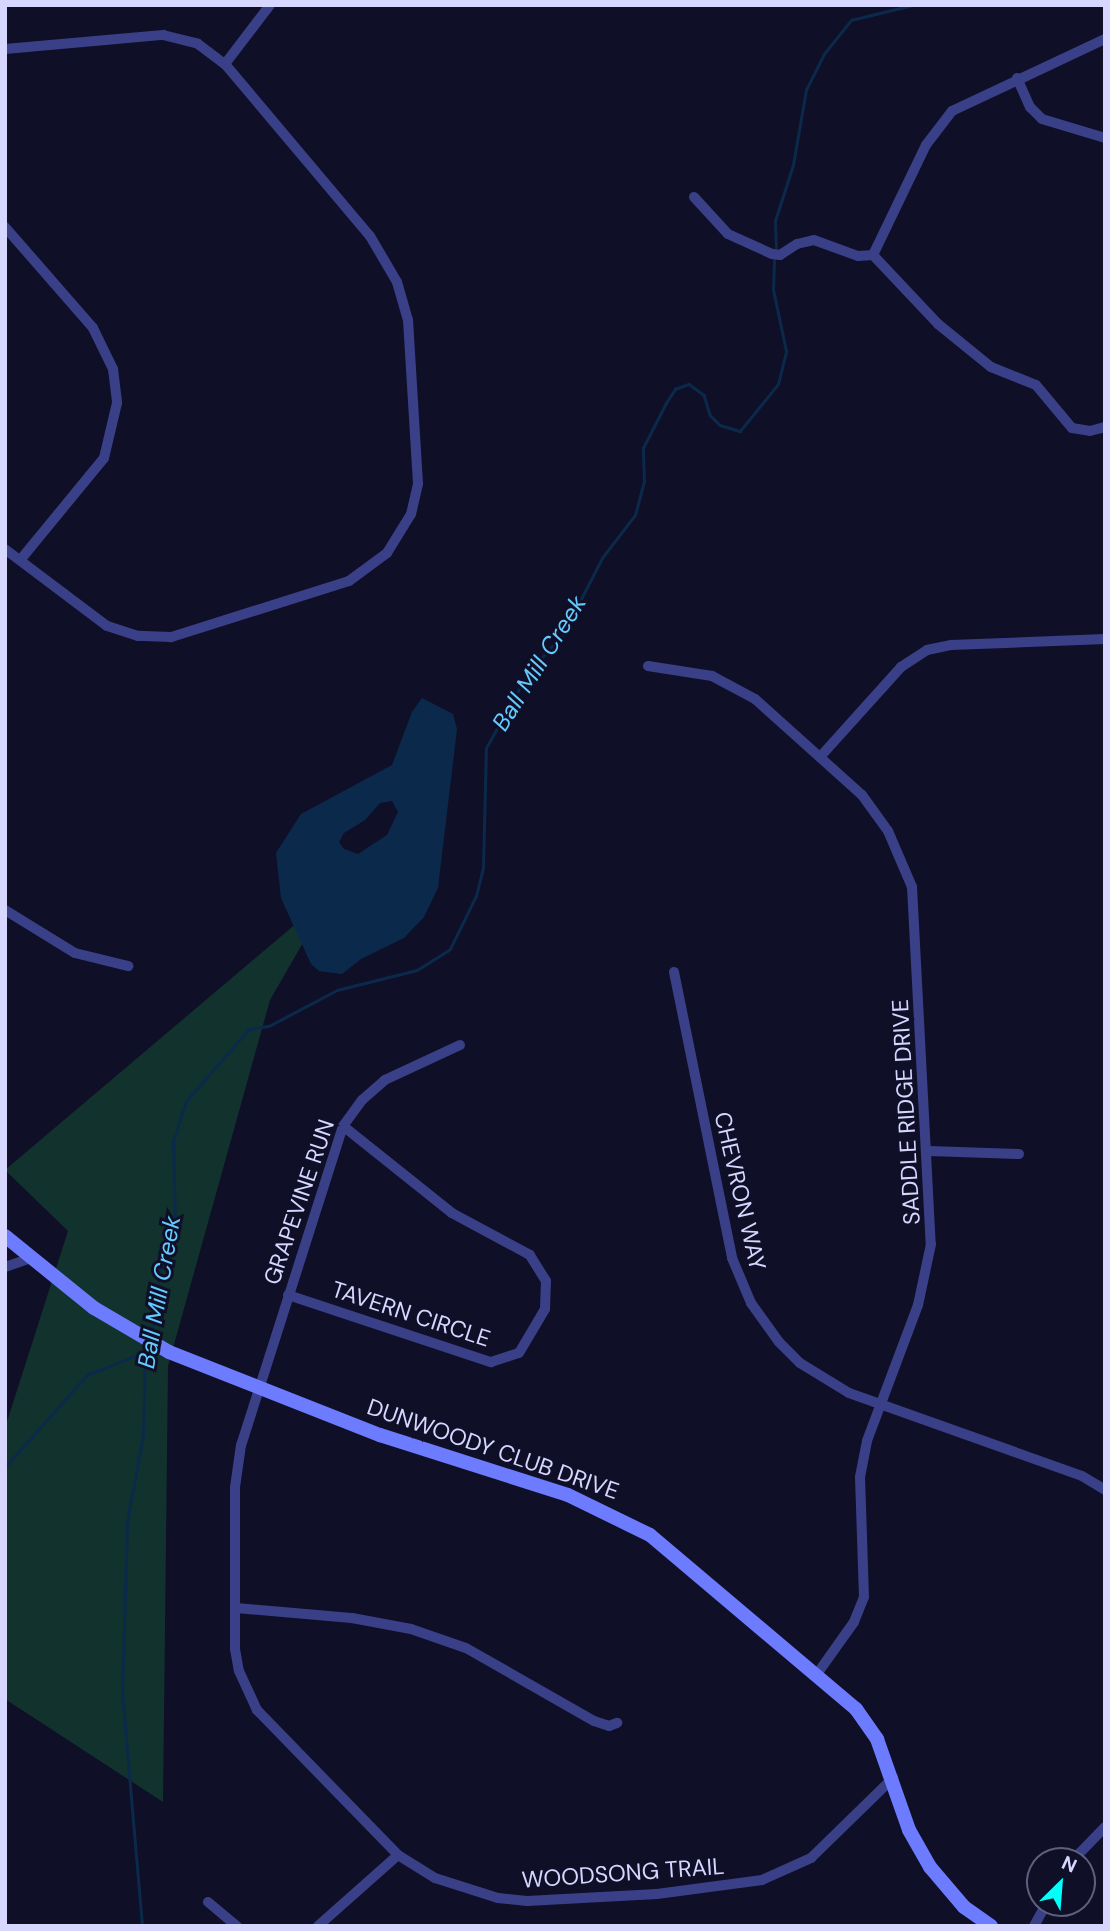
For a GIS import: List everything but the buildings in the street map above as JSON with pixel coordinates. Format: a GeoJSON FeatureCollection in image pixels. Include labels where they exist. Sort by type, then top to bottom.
{"type":"FeatureCollection","features":[{"type":"Feature","properties":{"kind":"street"},"geometry":{"type":"LineString","coordinates":[[225,64],[270,5]]}},
{"type":"Feature","properties":{"kind":"street"},"geometry":{"type":"LineString","coordinates":[[5,48],[163,35],[198,44],[225,64],[370,236],[397,282],[408,320],[418,484],[411,514],[387,553],[349,581],[171,637],[138,636],[107,626],[5,549]]}},
{"type":"Feature","properties":{"kind":"street"},"geometry":{"type":"LineString","coordinates":[[873,255],[939,125],[968,100],[1105,39]]}},
{"type":"Feature","properties":{"kind":"street"},"geometry":{"type":"LineString","coordinates":[[1017,78],[1030,107],[1042,119],[1105,138]]}},
{"type":"Feature","properties":{"kind":"street"},"geometry":{"type":"LineString","coordinates":[[694,197],[728,234],[772,254],[780,255],[814,240],[858,256],[873,255]]}},
{"type":"Feature","properties":{"kind":"street"},"geometry":{"type":"LineString","coordinates":[[5,227],[102,341],[113,369],[117,403],[104,458],[21,559]]}},
{"type":"Feature","properties":{"kind":"street"},"geometry":{"type":"LineString","coordinates":[[873,255],[938,324],[991,367],[1036,385],[1072,428],[1090,431],[1105,427]]}},
{"type":"Feature","properties":{"kind":"street"},"geometry":{"type":"LineString","coordinates":[[820,757],[901,667],[927,650],[951,645],[1105,639]]}},
{"type":"Feature","properties":{"kind":"street","name":"SADDLE RIDGE DRIVE"},"geometry":{"type":"LineString","coordinates":[[648,666],[712,676],[738,687],[820,757],[876,812],[910,880],[917,922],[932,1205],[927,1271],[867,1441],[860,1477],[864,1597],[854,1622],[817,1674]]}},
{"type":"Feature","properties":{"kind":"street"},"geometry":{"type":"LineString","coordinates":[[5,910],[75,953],[128,966]]}},
{"type":"Feature","properties":{"kind":"street","name":"CHEVRON WAY"},"geometry":{"type":"LineString","coordinates":[[674,972],[740,1281],[764,1323],[800,1363],[824,1380],[880,1405],[1082,1476],[1105,1490]]}},
{"type":"Feature","properties":{"kind":"street","name":"GRAPEVINE RUN"},"geometry":{"type":"LineString","coordinates":[[258,1389],[343,1126],[362,1100],[385,1080],[460,1045]]}},
{"type":"Feature","properties":{"kind":"street","name":"TAVERN CIRCLE"},"geometry":{"type":"LineString","coordinates":[[288,1294],[491,1362],[519,1353],[545,1309],[546,1281],[530,1255],[452,1213],[343,1126]]}},
{"type":"Feature","properties":{"kind":"street"},"geometry":{"type":"LineString","coordinates":[[929,1151],[1018,1154]]}},
{"type":"Feature","properties":{"kind":"street","name":"DUNWOODY CLUB DRIVE"},"geometry":{"type":"LineString","coordinates":[[5,1236],[131,1333],[258,1389],[619,1516],[650,1535],[817,1674],[868,1723],[892,1778],[913,1839],[930,1867],[964,1906],[991,1926]]}},
{"type":"Feature","properties":{"kind":"street"},"geometry":{"type":"LineString","coordinates":[[5,1267],[31,1258]]}},
{"type":"Feature","properties":{"kind":"street","name":"WOODSONG TRAIL"},"geometry":{"type":"LineString","coordinates":[[258,1389],[241,1445],[235,1488],[239,1671],[257,1710],[398,1855],[458,1887],[527,1901],[657,1894],[762,1881],[811,1858],[892,1778]]}},
{"type":"Feature","properties":{"kind":"street"},"geometry":{"type":"LineString","coordinates":[[236,1608],[352,1618],[422,1633],[489,1660],[594,1721],[609,1726],[617,1723]]}},
{"type":"Feature","properties":{"kind":"street"},"geometry":{"type":"LineString","coordinates":[[1086,1847],[1105,1827]]}},
{"type":"Feature","properties":{"kind":"street"},"geometry":{"type":"LineString","coordinates":[[318,1926],[398,1855]]}},
{"type":"Feature","properties":{"kind":"street"},"geometry":{"type":"LineString","coordinates":[[208,1902],[237,1926]]}},
{"type":"Feature","properties":{"kind":"green space"},"geometry":{"type":"Polygon","coordinates":[[[331,894],[270,1000],[168,1366],[163,1802],[5,1699],[5,1428],[68,1231],[5,1170],[331,894]]]}},
{"type":"Feature","properties":{"kind":"water"},"geometry":{"type":"Polygon","coordinates":[[[422,698],[453,714],[457,729],[438,888],[424,917],[404,938],[361,959],[342,974],[319,971],[311,964],[281,898],[276,853],[301,814],[392,765],[412,712],[422,698]],[[392,801],[380,803],[365,820],[344,833],[339,842],[344,849],[358,854],[387,835],[398,812],[392,801]]]}},
{"type":"Feature","properties":{"kind":"waterway","name":"Ball Mill Creek"},"geometry":{"type":"LineString","coordinates":[[776,250],[775,221],[793,165],[806,90],[824,54],[851,20],[913,5]]}},
{"type":"Feature","properties":{"kind":"waterway","name":"Ball Mill Creek"},"geometry":{"type":"LineString","coordinates":[[150,1333],[156,1314],[159,1271],[175,1228],[173,1142],[186,1101],[249,1029],[269,1026],[337,990],[417,970],[450,949],[476,896],[483,868],[486,748],[528,673],[563,634],[602,558],[635,515],[644,482],[643,448],[666,403],[675,389],[689,384],[704,395],[710,415],[720,425],[740,431],[778,384],[786,351],[773,290],[774,256]]}},
{"type":"Feature","properties":{"kind":"waterway","name":"Ball Mill Creek"},"geometry":{"type":"LineString","coordinates":[[142,1926],[122,1693],[127,1521],[143,1436],[145,1346]]}},
{"type":"Feature","properties":{"kind":"waterway"},"geometry":{"type":"LineString","coordinates":[[5,1467],[87,1375],[142,1353]]}}]}
